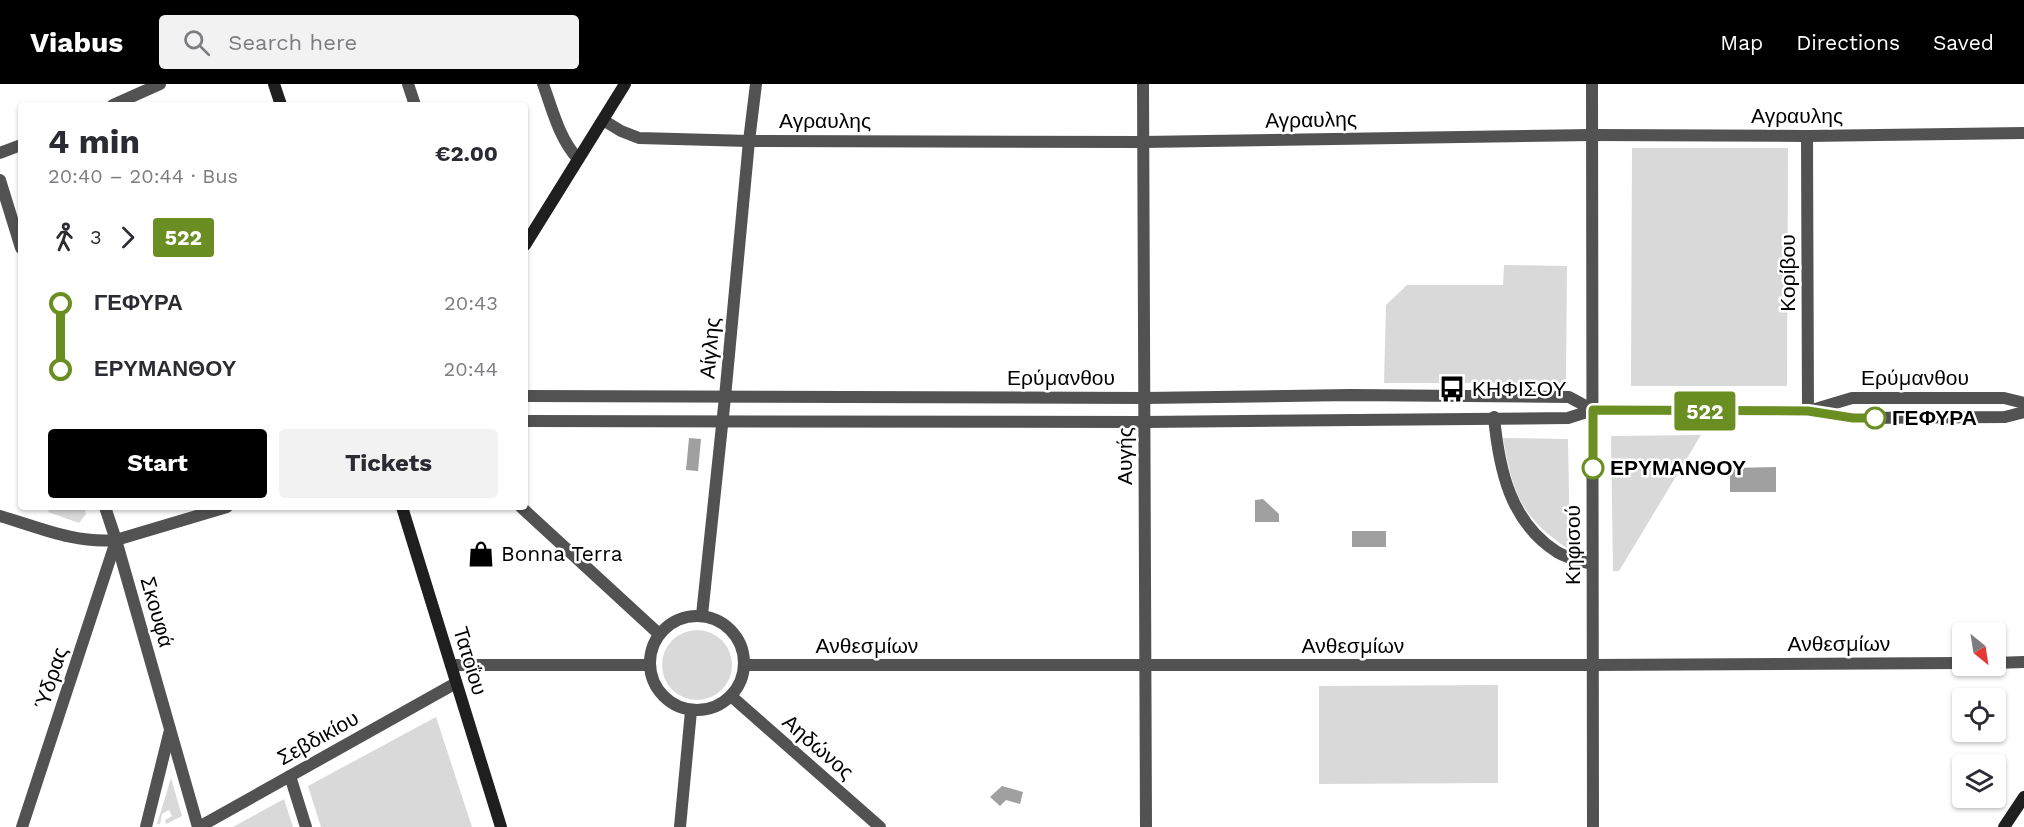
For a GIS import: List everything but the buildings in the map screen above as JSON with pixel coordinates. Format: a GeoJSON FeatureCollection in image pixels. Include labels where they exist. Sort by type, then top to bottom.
{"type":"FeatureCollection","features":[{"type":"Feature","properties":{"kind":"main road"},"geometry":{"type":"LineString","coordinates":[[274,84],[280,102]]}},
{"type":"Feature","properties":{"kind":"main road"},"geometry":{"type":"LineString","coordinates":[[528,240],[625,84]]}},
{"type":"Feature","properties":{"kind":"main road","name":"Τατοΐου"},"geometry":{"type":"LineString","coordinates":[[403,510],[501,827]]}},
{"type":"Feature","properties":{"kind":"main road"},"geometry":{"type":"LineString","coordinates":[[2004,827],[2024,797]]}},
{"type":"Feature","properties":{"kind":"street"},"geometry":{"type":"LineString","coordinates":[[120,102],[160,84]]}},
{"type":"Feature","properties":{"kind":"street"},"geometry":{"type":"LineString","coordinates":[[408,84],[414,102]]}},
{"type":"Feature","properties":{"kind":"street"},"geometry":{"type":"LineString","coordinates":[[543,84],[560,134],[567,147],[578,159]]}},
{"type":"Feature","properties":{"kind":"street","name":"Αίγλης"},"geometry":{"type":"LineString","coordinates":[[702,615],[756,84]]}},
{"type":"Feature","properties":{"kind":"street","name":"Αυγής"},"geometry":{"type":"LineString","coordinates":[[1143,84],[1146,827]]}},
{"type":"Feature","properties":{"kind":"street","name":"Κηφισού"},"geometry":{"type":"LineString","coordinates":[[1592,84],[1593,827]]}},
{"type":"Feature","properties":{"kind":"street","name":"Αγραυλης"},"geometry":{"type":"LineString","coordinates":[[603,120],[639,138],[749,141],[1143,142],[1592,135],[1807,136],[2024,133]]}},
{"type":"Feature","properties":{"kind":"street","name":"Κορίβου"},"geometry":{"type":"LineString","coordinates":[[1807,136],[1808,411]]}},
{"type":"Feature","properties":{"kind":"street"},"geometry":{"type":"LineString","coordinates":[[0,153],[18,147]]}},
{"type":"Feature","properties":{"kind":"street"},"geometry":{"type":"LineString","coordinates":[[0,180],[18,238]]}},
{"type":"Feature","properties":{"kind":"street","name":"Ερύμανθου"},"geometry":{"type":"LineString","coordinates":[[528,396],[1569,397],[1593,410]]}},
{"type":"Feature","properties":{"kind":"street","name":"Ερύμανθου"},"geometry":{"type":"LineString","coordinates":[[1808,411],[1852,398],[2004,398],[2024,403]]}},
{"type":"Feature","properties":{"kind":"street","name":"Ερύμανθου"},"geometry":{"type":"LineString","coordinates":[[528,421],[1144,422],[1568,418],[1593,410],[1808,411],[1853,418],[2005,417],[2024,412]]}},
{"type":"Feature","properties":{"kind":"street"},"geometry":{"type":"LineString","coordinates":[[1494,417],[1502,473],[1522,519],[1531,530],[1558,552],[1592,564]]}},
{"type":"Feature","properties":{"kind":"street","name":"Σκουφά"},"geometry":{"type":"LineString","coordinates":[[106,510],[199,827]]}},
{"type":"Feature","properties":{"kind":"street"},"geometry":{"type":"LineString","coordinates":[[0,516],[85,541],[116,540],[217,510]]}},
{"type":"Feature","properties":{"kind":"street"},"geometry":{"type":"LineString","coordinates":[[524,510],[658,634]]}},
{"type":"Feature","properties":{"kind":"street","name":"Ύδρας"},"geometry":{"type":"LineString","coordinates":[[22,827],[116,540]]}},
{"type":"Feature","properties":{"kind":"street"},"geometry":{"type":"LineString","coordinates":[[702,615],[719,621],[733,632],[742,647],[744,665],[738,687],[731,696],[719,705],[706,710],[691,711],[675,706],[662,696],[652,682],[649,665],[653,644],[658,634],[671,623],[686,616],[702,615]]}},
{"type":"Feature","properties":{"kind":"street"},"geometry":{"type":"LineString","coordinates":[[2006,663],[2024,662]]}},
{"type":"Feature","properties":{"kind":"street","name":"Ανθεσμίων"},"geometry":{"type":"LineString","coordinates":[[744,665],[1952,663]]}},
{"type":"Feature","properties":{"kind":"street"},"geometry":{"type":"LineString","coordinates":[[451,665],[649,665]]}},
{"type":"Feature","properties":{"kind":"street","name":"Σεβδικίου"},"geometry":{"type":"LineString","coordinates":[[199,827],[456,683]]}},
{"type":"Feature","properties":{"kind":"street","name":"Αηδώνος"},"geometry":{"type":"LineString","coordinates":[[731,696],[880,827]]}},
{"type":"Feature","properties":{"kind":"street"},"geometry":{"type":"LineString","coordinates":[[680,827],[691,711]]}},
{"type":"Feature","properties":{"kind":"street"},"geometry":{"type":"LineString","coordinates":[[146,827],[171,729]]}},
{"type":"Feature","properties":{"kind":"street"},"geometry":{"type":"LineString","coordinates":[[290,776],[306,827]]}},
{"type":"Feature","properties":{"kind":"shaded area"},"geometry":{"type":"Polygon","coordinates":[[[1632,148],[1788,148],[1787,386],[1631,386],[1632,148]]]}},
{"type":"Feature","properties":{"kind":"shaded area"},"geometry":{"type":"Polygon","coordinates":[[[1504,265],[1567,266],[1566,383],[1384,383],[1386,305],[1407,285],[1503,285],[1504,265]]]}},
{"type":"Feature","properties":{"kind":"shaded area"},"geometry":{"type":"Polygon","coordinates":[[[1701,435],[1619,571],[1613,571],[1611,436],[1701,435]]]}},
{"type":"Feature","properties":{"kind":"shaded area"},"geometry":{"type":"Polygon","coordinates":[[[689,438],[701,439],[698,471],[686,470],[689,438]]]}},
{"type":"Feature","properties":{"kind":"shaded area"},"geometry":{"type":"Polygon","coordinates":[[[1503,438],[1568,439],[1570,550],[1540,527],[1522,503],[1511,475],[1503,438]]]}},
{"type":"Feature","properties":{"kind":"shaded area"},"geometry":{"type":"Polygon","coordinates":[[[1776,467],[1776,492],[1730,492],[1730,468],[1776,467]]]}},
{"type":"Feature","properties":{"kind":"shaded area"},"geometry":{"type":"Polygon","coordinates":[[[1263,499],[1279,514],[1279,522],[1255,522],[1255,500],[1263,499]]]}},
{"type":"Feature","properties":{"kind":"shaded area"},"geometry":{"type":"Polygon","coordinates":[[[50,510],[85,510],[86,514],[79,523],[48,512],[50,510]]]}},
{"type":"Feature","properties":{"kind":"shaded area"},"geometry":{"type":"Polygon","coordinates":[[[1352,531],[1386,531],[1386,547],[1352,547],[1352,531]]]}},
{"type":"Feature","properties":{"kind":"shaded area"},"geometry":{"type":"Polygon","coordinates":[[[697,630],[710,633],[722,640],[729,652],[732,665],[729,678],[722,690],[710,697],[697,700],[684,697],[672,690],[665,678],[662,665],[665,652],[672,640],[684,633],[697,630]]]}},
{"type":"Feature","properties":{"kind":"shaded area"},"geometry":{"type":"Polygon","coordinates":[[[1498,685],[1498,783],[1319,784],[1319,686],[1498,685]]]}},
{"type":"Feature","properties":{"kind":"shaded area"},"geometry":{"type":"Polygon","coordinates":[[[436,717],[472,827],[321,827],[308,786],[436,717]]]}},
{"type":"Feature","properties":{"kind":"shaded area"},"geometry":{"type":"Polygon","coordinates":[[[171,778],[182,816],[166,824],[165,820],[172,816],[169,810],[162,814],[160,824],[157,824],[171,778]]]}},
{"type":"Feature","properties":{"kind":"shaded area"},"geometry":{"type":"Polygon","coordinates":[[[1002,786],[1023,792],[1020,804],[1006,800],[1000,806],[990,797],[1002,786]]]}},
{"type":"Feature","properties":{"kind":"shaded area"},"geometry":{"type":"Polygon","coordinates":[[[284,799],[293,827],[233,827],[284,799]]]}},
{"type":"Feature","properties":{"kind":"bus line","name":"522"},"geometry":{"type":"LineString","coordinates":[[1593,468],[1593,410],[1808,411],[1853,418],[1875,418]]}},
{"type":"Feature","properties":{"kind":"place","name":"ΚΗΦΙΣΟΥ"},"geometry":{"type":"Point","coordinates":[1452,389]}},
{"type":"Feature","properties":{"kind":"place","name":"ΓΕΦΥΡΑ"},"geometry":{"type":"Point","coordinates":[1875,418]}},
{"type":"Feature","properties":{"kind":"place","name":"ΕΡΥΜΑΝΘΟΥ"},"geometry":{"type":"Point","coordinates":[1593,468]}},
{"type":"Feature","properties":{"kind":"place","name":"Bonna Terra"},"geometry":{"type":"Point","coordinates":[481,554]}}]}
